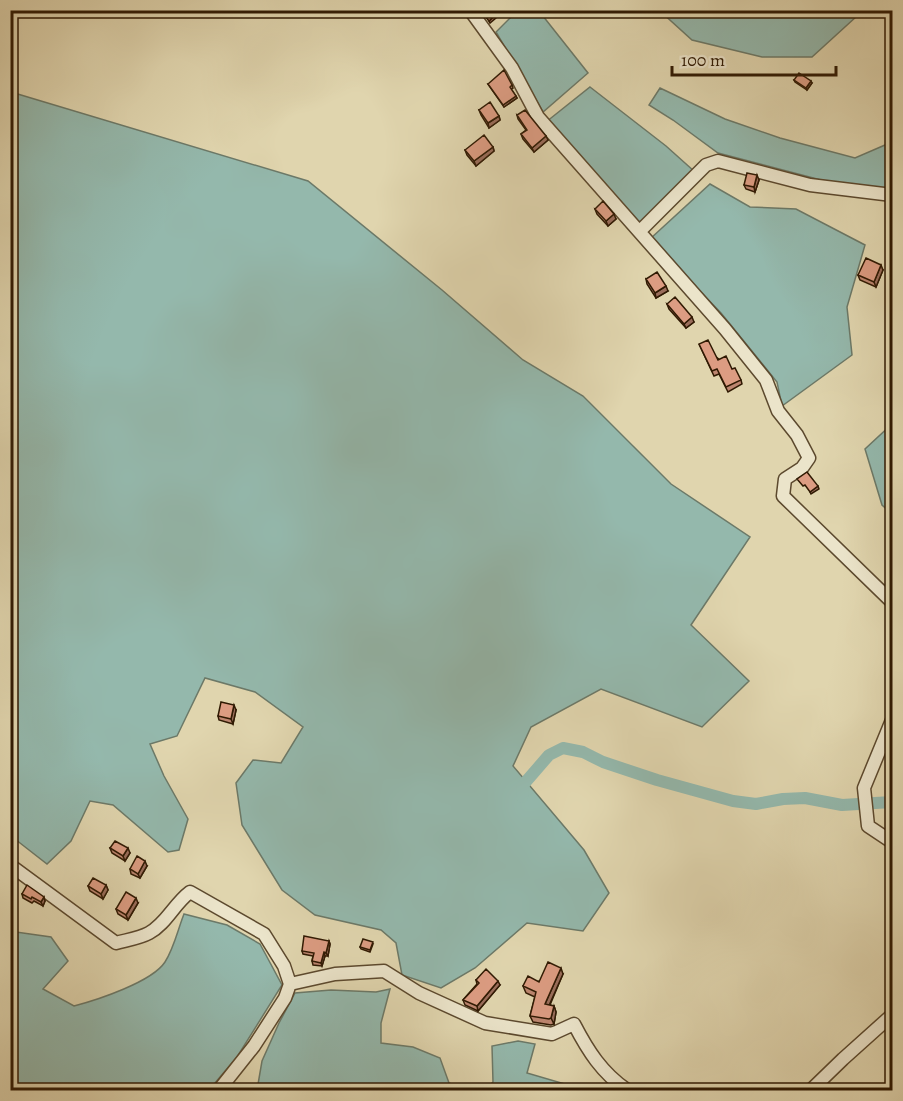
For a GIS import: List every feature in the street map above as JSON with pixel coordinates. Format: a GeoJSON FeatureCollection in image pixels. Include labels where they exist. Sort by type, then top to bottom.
{"type":"FeatureCollection","features":[{"type":"Feature","properties":{"kind":"street"},"geometry":{"type":"LineString","coordinates":[[470,10],[512,68],[538,117],[725,329],[766,380],[778,411],[797,435],[809,458],[802,468],[785,479],[783,496],[892,602]]}},
{"type":"Feature","properties":{"kind":"street"},"geometry":{"type":"LineString","coordinates":[[640,231],[706,165],[718,161],[810,185],[892,195]]}},
{"type":"Feature","properties":{"kind":"street"},"geometry":{"type":"LineString","coordinates":[[892,720],[864,788],[868,826],[892,842]]}},
{"type":"Feature","properties":{"kind":"street"},"geometry":{"type":"LineString","coordinates":[[10,865],[116,943],[149,933],[164,921],[180,899],[190,892],[264,934],[284,966],[290,984],[285,998],[254,1046],[219,1090]]}},
{"type":"Feature","properties":{"kind":"street"},"geometry":{"type":"LineString","coordinates":[[290,984],[335,974],[384,971],[419,993],[485,1023],[552,1034],[574,1024],[589,1052],[610,1078],[627,1090]]}},
{"type":"Feature","properties":{"kind":"street"},"geometry":{"type":"LineString","coordinates":[[811,1090],[892,1015]]}},
{"type":"Feature","properties":{"kind":"water"},"geometry":{"type":"Polygon","coordinates":[[[851,10],[857,16],[812,57],[762,57],[692,40],[660,11],[851,10]]]}},
{"type":"Feature","properties":{"kind":"water"},"geometry":{"type":"Polygon","coordinates":[[[517,11],[539,11],[588,73],[543,112],[496,32],[517,11]]]}},
{"type":"Feature","properties":{"kind":"water"},"geometry":{"type":"Polygon","coordinates":[[[590,87],[666,146],[695,172],[640,226],[546,122],[590,87]]]}},
{"type":"Feature","properties":{"kind":"water"},"geometry":{"type":"Polygon","coordinates":[[[660,88],[725,119],[780,138],[855,158],[892,142],[892,188],[840,185],[718,153],[649,105],[660,88]]]}},
{"type":"Feature","properties":{"kind":"water"},"geometry":{"type":"Polygon","coordinates":[[[11,92],[308,181],[442,290],[523,360],[583,396],[671,484],[750,537],[691,625],[749,681],[702,727],[601,689],[531,727],[513,766],[584,850],[609,893],[583,931],[527,923],[475,968],[441,988],[402,975],[396,943],[381,930],[315,915],[282,890],[242,825],[236,783],[253,760],[281,763],[303,727],[255,692],[205,678],[177,736],[150,744],[164,776],[188,819],[179,850],[168,852],[113,805],[90,801],[71,841],[47,864],[11,836],[11,92]]]}},
{"type":"Feature","properties":{"kind":"water"},"geometry":{"type":"Polygon","coordinates":[[[710,184],[750,207],[796,209],[865,245],[847,307],[852,355],[782,406],[777,382],[721,313],[650,239],[710,184]]]}},
{"type":"Feature","properties":{"kind":"water"},"geometry":{"type":"Polygon","coordinates":[[[892,287],[892,336],[886,328],[888,290],[892,287]]]}},
{"type":"Feature","properties":{"kind":"water"},"geometry":{"type":"Polygon","coordinates":[[[892,424],[892,514],[882,505],[865,449],[892,424]]]}},
{"type":"Feature","properties":{"kind":"water"},"geometry":{"type":"Polygon","coordinates":[[[184,914],[227,925],[260,944],[282,985],[237,1057],[209,1090],[11,1090],[11,934],[16,932],[51,937],[68,961],[43,989],[74,1006],[137,983],[158,969],[171,951],[184,914]]]}},
{"type":"Feature","properties":{"kind":"water"},"geometry":{"type":"Polygon","coordinates":[[[390,989],[381,1023],[381,1043],[413,1047],[440,1058],[449,1083],[467,1090],[257,1090],[262,1061],[295,993],[331,990],[376,992],[390,989]]]}},
{"type":"Feature","properties":{"kind":"water"},"geometry":{"type":"Polygon","coordinates":[[[518,1041],[535,1044],[527,1073],[575,1087],[574,1090],[485,1090],[493,1082],[492,1046],[518,1041]]]}},
{"type":"Feature","properties":{"kind":"building"},"geometry":{"type":"Polygon","coordinates":[[[491,10],[495,15],[489,21],[482,12],[491,10]]]}},
{"type":"Feature","properties":{"kind":"building"},"geometry":{"type":"Polygon","coordinates":[[[504,70],[516,96],[503,105],[488,84],[504,70]]]}},
{"type":"Feature","properties":{"kind":"building"},"geometry":{"type":"Polygon","coordinates":[[[799,73],[811,81],[806,88],[794,80],[799,73]]]}},
{"type":"Feature","properties":{"kind":"building"},"geometry":{"type":"Polygon","coordinates":[[[490,102],[499,116],[488,123],[479,110],[490,102]]]}},
{"type":"Feature","properties":{"kind":"building"},"geometry":{"type":"Polygon","coordinates":[[[525,110],[546,136],[532,148],[521,134],[527,130],[517,115],[525,110]]]}},
{"type":"Feature","properties":{"kind":"building"},"geometry":{"type":"Polygon","coordinates":[[[484,135],[493,147],[474,161],[465,150],[484,135]]]}},
{"type":"Feature","properties":{"kind":"building"},"geometry":{"type":"Polygon","coordinates":[[[747,173],[757,175],[754,187],[744,185],[747,173]]]}},
{"type":"Feature","properties":{"kind":"building"},"geometry":{"type":"Polygon","coordinates":[[[603,201],[614,214],[606,221],[595,209],[603,201]]]}},
{"type":"Feature","properties":{"kind":"building"},"geometry":{"type":"Polygon","coordinates":[[[866,258],[881,265],[874,282],[858,275],[866,258]]]}},
{"type":"Feature","properties":{"kind":"building"},"geometry":{"type":"Polygon","coordinates":[[[657,272],[666,286],[655,293],[646,279],[657,272]]]}},
{"type":"Feature","properties":{"kind":"building"},"geometry":{"type":"Polygon","coordinates":[[[675,297],[692,317],[684,324],[667,304],[675,297]]]}},
{"type":"Feature","properties":{"kind":"building"},"geometry":{"type":"Polygon","coordinates":[[[708,340],[718,360],[726,356],[732,369],[735,368],[741,380],[726,387],[717,369],[712,371],[699,344],[708,340]]]}},
{"type":"Feature","properties":{"kind":"building"},"geometry":{"type":"Polygon","coordinates":[[[807,472],[818,486],[810,492],[797,479],[807,472]]]}},
{"type":"Feature","properties":{"kind":"building"},"geometry":{"type":"Polygon","coordinates":[[[221,702],[234,705],[231,719],[218,716],[221,702]]]}},
{"type":"Feature","properties":{"kind":"building"},"geometry":{"type":"Polygon","coordinates":[[[115,841],[128,848],[123,856],[110,848],[115,841]]]}},
{"type":"Feature","properties":{"kind":"building"},"geometry":{"type":"Polygon","coordinates":[[[137,856],[145,861],[138,874],[130,869],[137,856]]]}},
{"type":"Feature","properties":{"kind":"building"},"geometry":{"type":"Polygon","coordinates":[[[93,878],[106,885],[101,894],[88,886],[93,878]]]}},
{"type":"Feature","properties":{"kind":"building"},"geometry":{"type":"Polygon","coordinates":[[[27,885],[44,897],[41,902],[22,894],[27,885]]]}},
{"type":"Feature","properties":{"kind":"building"},"geometry":{"type":"Polygon","coordinates":[[[126,892],[136,898],[126,915],[116,909],[126,892]]]}},
{"type":"Feature","properties":{"kind":"building"},"geometry":{"type":"Polygon","coordinates":[[[304,936],[329,941],[321,963],[312,961],[314,953],[302,951],[304,936]]]}},
{"type":"Feature","properties":{"kind":"building"},"geometry":{"type":"Polygon","coordinates":[[[363,939],[373,942],[370,950],[360,947],[363,939]]]}},
{"type":"Feature","properties":{"kind":"building"},"geometry":{"type":"Polygon","coordinates":[[[548,962],[561,968],[545,1004],[554,1006],[549,1019],[530,1016],[536,992],[523,986],[528,976],[539,982],[548,962]]]}},
{"type":"Feature","properties":{"kind":"building"},"geometry":{"type":"Polygon","coordinates":[[[486,969],[498,981],[477,1006],[463,1000],[479,983],[476,980],[486,969]]]}},
{"type":"Feature","properties":{"kind":"waterway"},"geometry":{"type":"LineString","coordinates":[[522,797],[523,785],[549,755],[563,748],[583,752],[603,762],[657,780],[733,801],[756,804],[805,798],[842,805],[892,802]]}}]}
